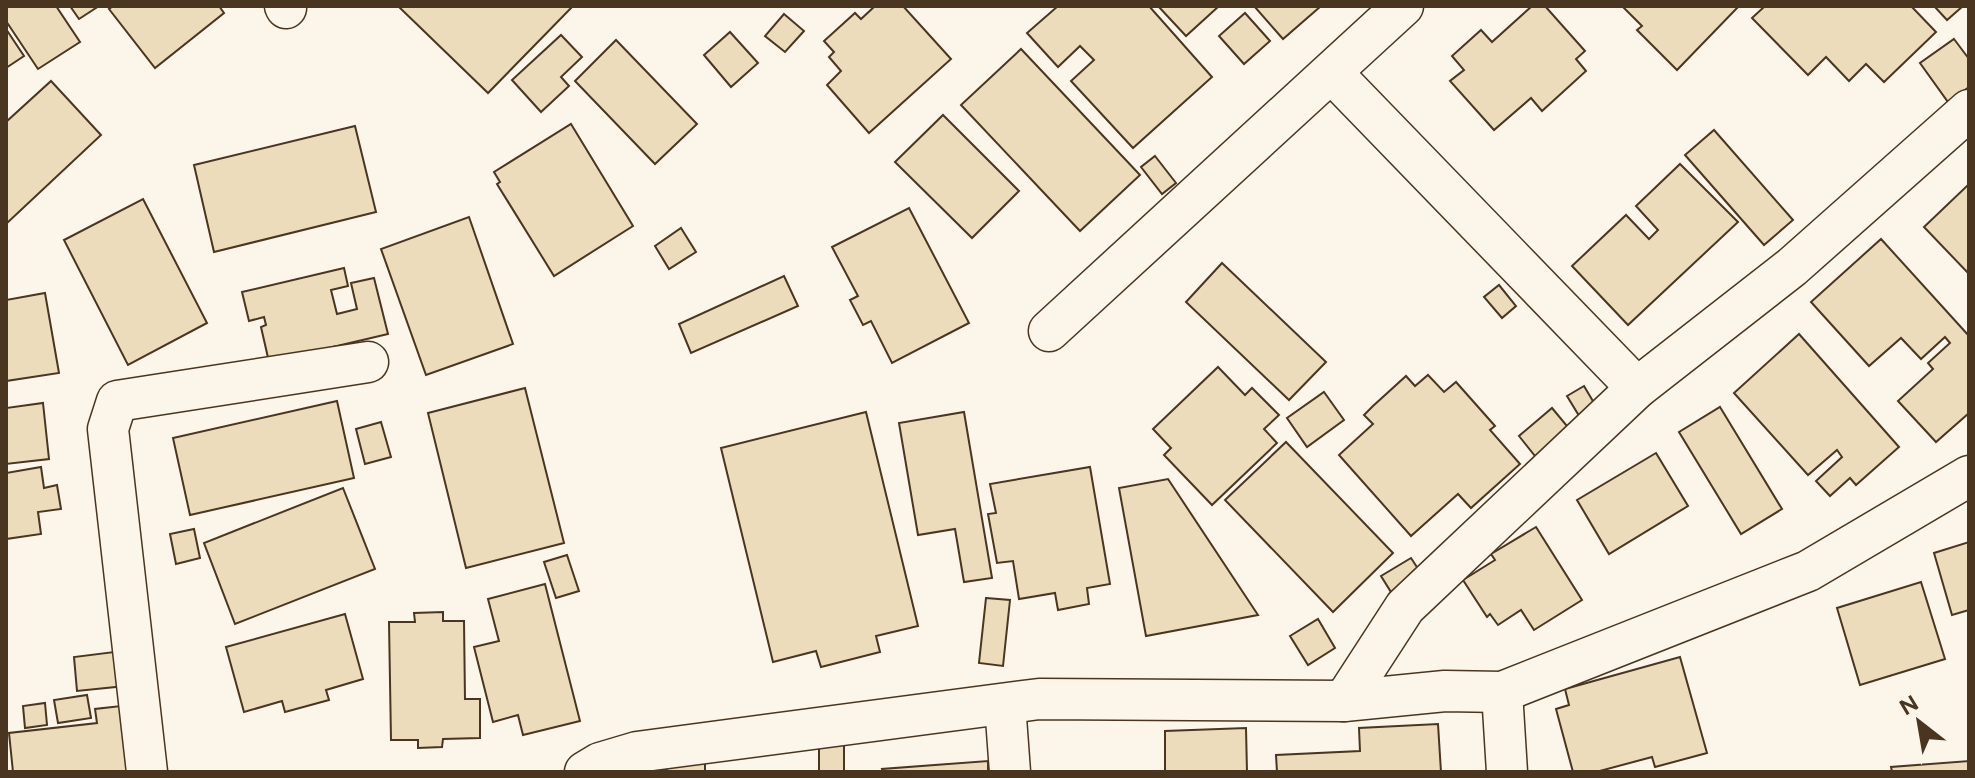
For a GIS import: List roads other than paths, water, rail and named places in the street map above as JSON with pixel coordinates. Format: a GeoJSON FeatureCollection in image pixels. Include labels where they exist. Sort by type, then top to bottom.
{"type":"FeatureCollection","features":[{"type":"Feature","properties":{"kind":"street"},"geometry":{"type":"LineString","coordinates":[[1049,331],[1403,6]]}},
{"type":"Feature","properties":{"kind":"street"},"geometry":{"type":"LineString","coordinates":[[1332,73],[1637,388]]}},
{"type":"Feature","properties":{"kind":"street"},"geometry":{"type":"LineString","coordinates":[[1344,701],[1405,607],[1637,388],[1792,267],[1969,110]]}},
{"type":"Feature","properties":{"kind":"street"},"geometry":{"type":"LineString","coordinates":[[147,772],[108,429],[117,401],[368,362]]}},
{"type":"Feature","properties":{"kind":"street"},"geometry":{"type":"LineString","coordinates":[[585,772],[600,763],[637,752],[1039,699],[1344,701],[1445,691],[1502,692],[1808,571],[1969,476]]}},
{"type":"Feature","properties":{"kind":"street"},"geometry":{"type":"LineString","coordinates":[[1502,692],[1507,772]]}},
{"type":"Feature","properties":{"kind":"street"},"geometry":{"type":"LineString","coordinates":[[1005,704],[1010,772]]}}]}
